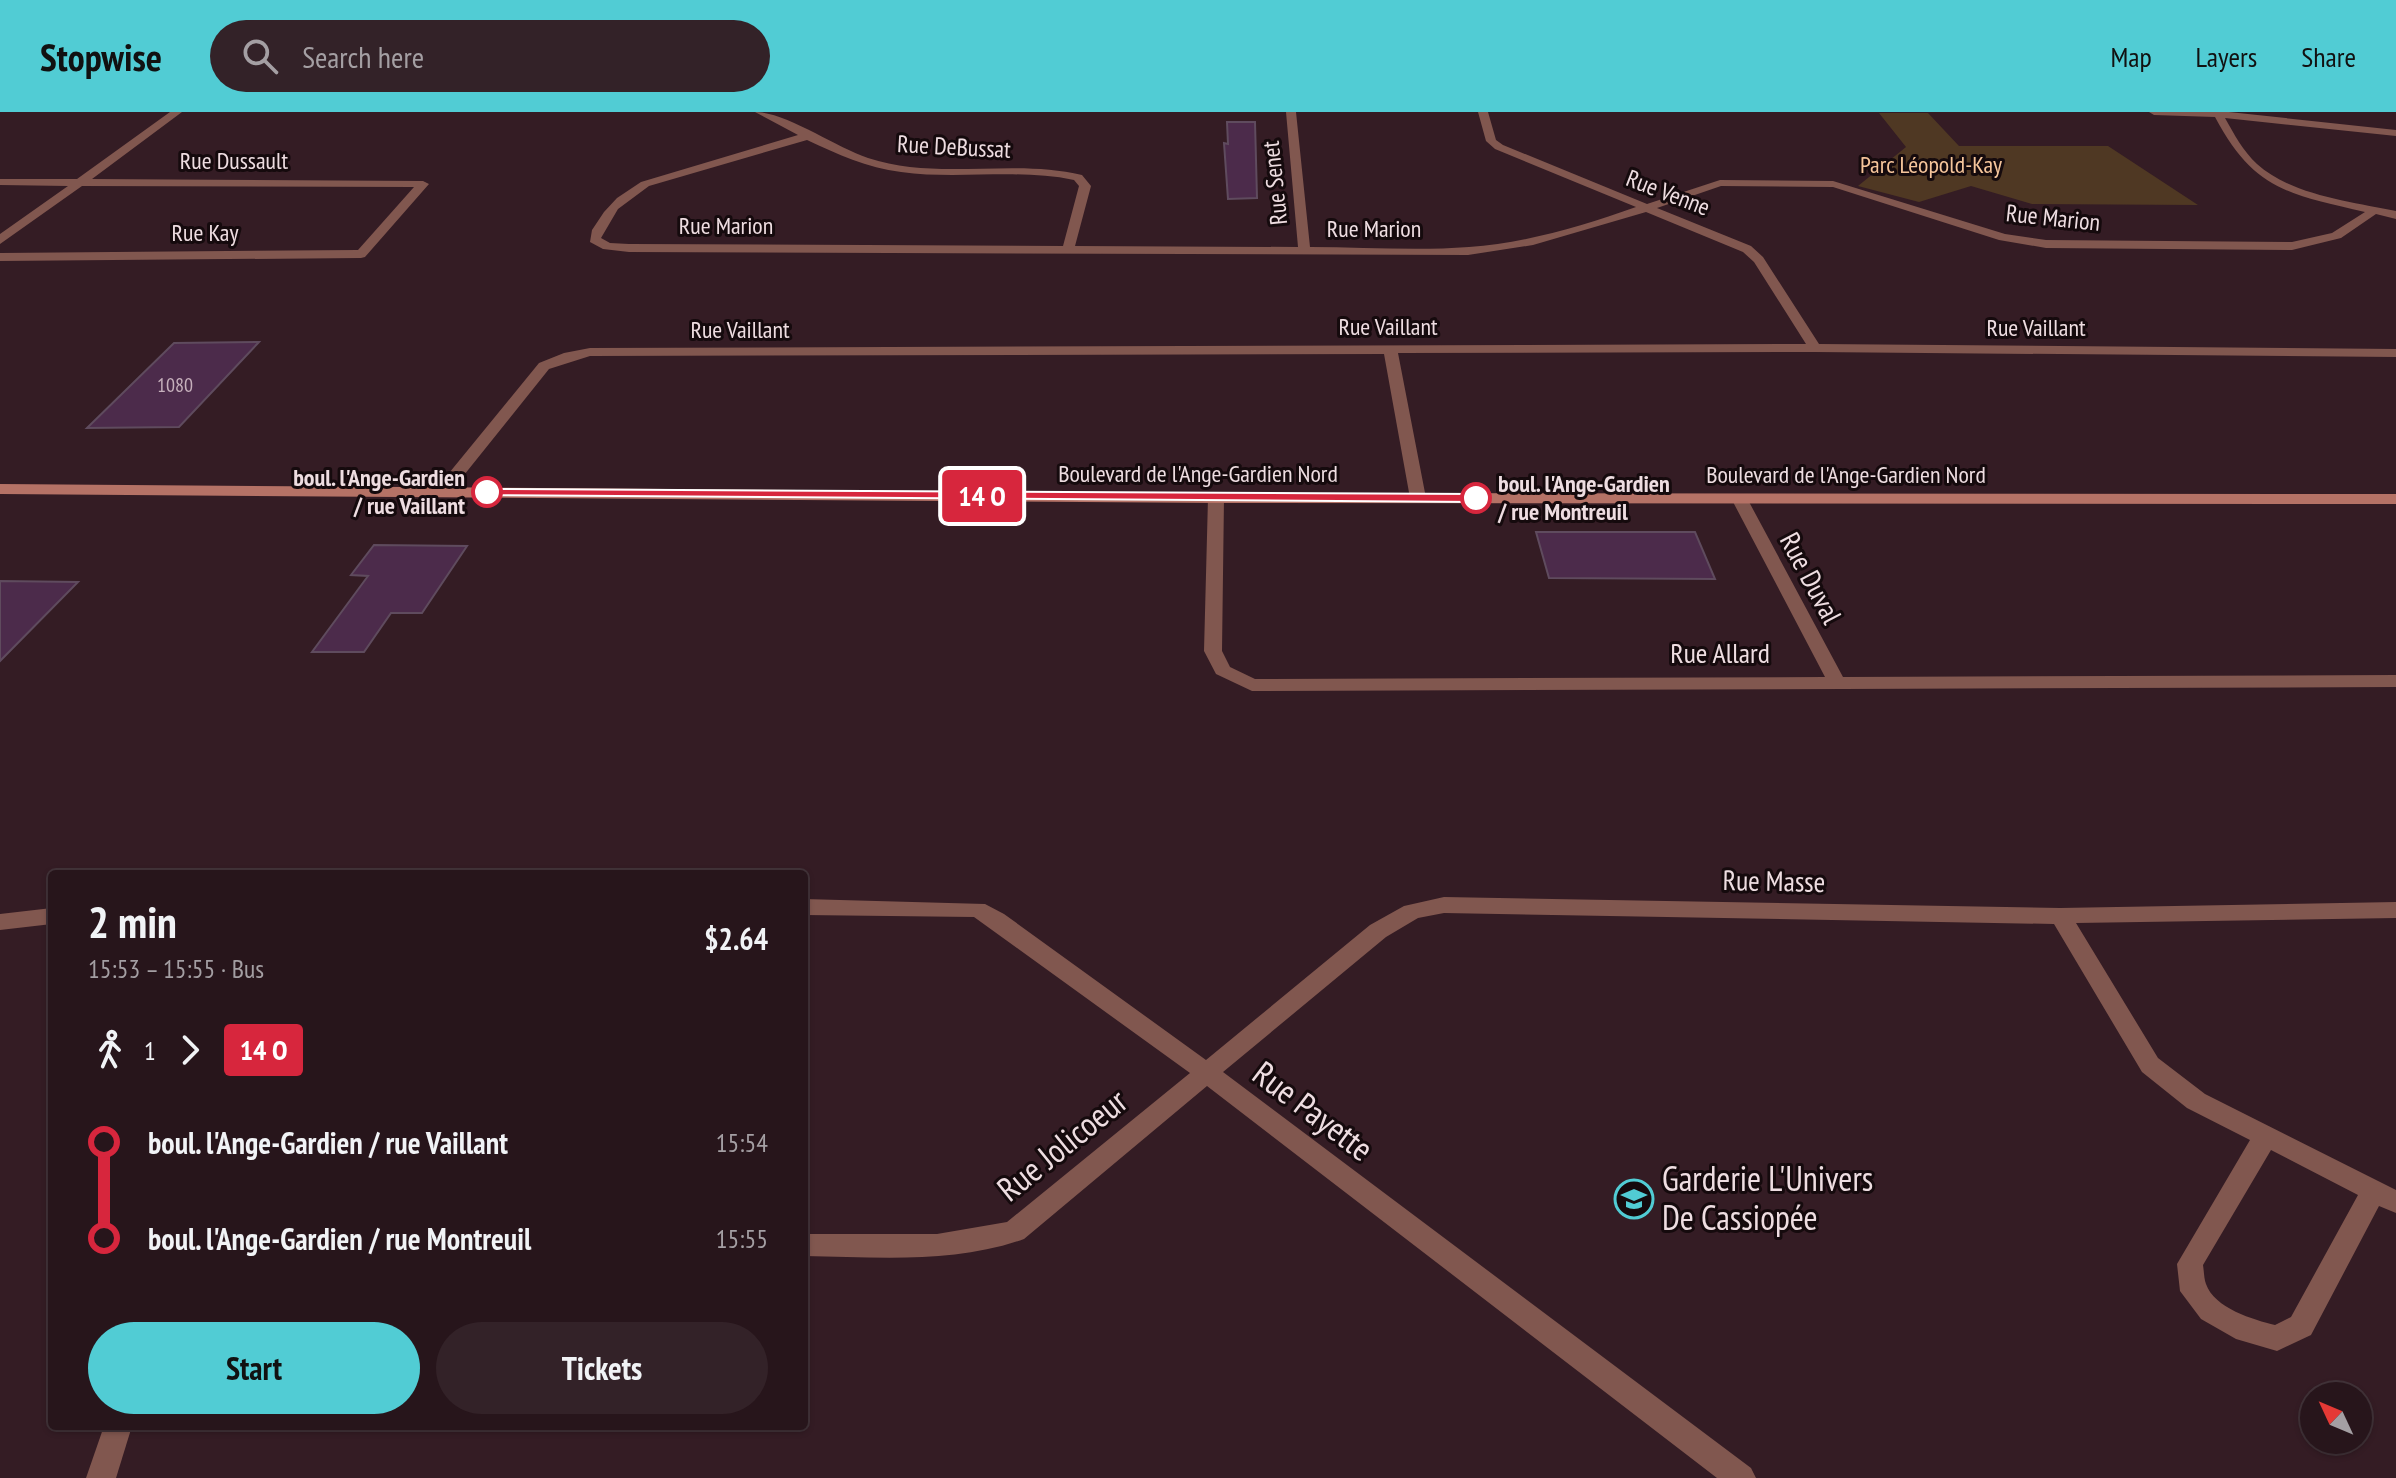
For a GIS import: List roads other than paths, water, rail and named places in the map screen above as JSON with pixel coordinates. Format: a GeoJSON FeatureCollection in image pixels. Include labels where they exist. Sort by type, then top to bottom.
{"type":"FeatureCollection","features":[{"type":"Feature","properties":{"kind":"main road","name":"Boulevard de l'Ange-Gardien Nord"},"geometry":{"type":"LineString","coordinates":[[0,489],[1216,498],[2396,499]]}},
{"type":"Feature","properties":{"kind":"street"},"geometry":{"type":"LineString","coordinates":[[0,240],[177,112]]}},
{"type":"Feature","properties":{"kind":"street","name":"Rue DeBussat"},"geometry":{"type":"LineString","coordinates":[[760,112],[866,162],[900,169],[1055,173],[1078,177],[1085,186],[1068,251]]}},
{"type":"Feature","properties":{"kind":"street","name":"Rue Senet"},"geometry":{"type":"LineString","coordinates":[[1291,112],[1304,250]]}},
{"type":"Feature","properties":{"kind":"street","name":"Rue Venne"},"geometry":{"type":"LineString","coordinates":[[1483,112],[1491,141],[1499,147],[1747,249],[1759,260],[1815,348]]}},
{"type":"Feature","properties":{"kind":"street"},"geometry":{"type":"LineString","coordinates":[[2154,112],[2217,113],[2396,133]]}},
{"type":"Feature","properties":{"kind":"street"},"geometry":{"type":"LineString","coordinates":[[2217,113],[2230,138],[2257,171],[2309,192],[2396,215]]}},
{"type":"Feature","properties":{"kind":"street","name":"Rue Marion"},"geometry":{"type":"LineString","coordinates":[[808,136],[645,184],[628,193],[598,228],[594,239],[607,246],[629,248],[1068,251],[1496,249],[1564,235],[1730,181],[1823,183],[1865,192],[2003,237],[2070,245],[2292,246],[2323,242],[2345,234],[2374,210]]}},
{"type":"Feature","properties":{"kind":"street","name":"Rue Dussault"},"geometry":{"type":"LineString","coordinates":[[0,182],[423,184],[394,218]]}},
{"type":"Feature","properties":{"kind":"street","name":"Rue Kay"},"geometry":{"type":"LineString","coordinates":[[0,257],[361,254],[394,218]]}},
{"type":"Feature","properties":{"kind":"street","name":"Rue Vaillant"},"geometry":{"type":"LineString","coordinates":[[442,492],[544,366],[590,352],[1815,348],[2396,353]]}},
{"type":"Feature","properties":{"kind":"street"},"geometry":{"type":"LineString","coordinates":[[1390,349],[1418,498]]}},
{"type":"Feature","properties":{"kind":"street","name":"Rue Allard"},"geometry":{"type":"LineString","coordinates":[[1216,498],[1213,651],[1222,670],[1252,685],[2396,681]]}},
{"type":"Feature","properties":{"kind":"street","name":"Rue Duval"},"geometry":{"type":"LineString","coordinates":[[1740,500],[1836,681]]}},
{"type":"Feature","properties":{"kind":"street","name":"Rue Masse"},"geometry":{"type":"LineString","coordinates":[[1207,1073],[1378,931],[1412,911],[1444,905],[2060,916],[2396,910]]}},
{"type":"Feature","properties":{"kind":"street","name":"Rue Payette"},"geometry":{"type":"LineString","coordinates":[[808,907],[977,909],[996,919],[1207,1073],[1741,1478]]}},
{"type":"Feature","properties":{"kind":"street"},"geometry":{"type":"LineString","coordinates":[[0,922],[48,916]]}},
{"type":"Feature","properties":{"kind":"street"},"geometry":{"type":"LineString","coordinates":[[2060,916],[2150,1065],[2196,1101],[2266,1136],[2385,1196],[2301,1326],[2277,1338],[2246,1330],[2211,1310],[2193,1291],[2190,1264],[2266,1136]]}},
{"type":"Feature","properties":{"kind":"street","name":"Rue Jolicoeur"},"geometry":{"type":"LineString","coordinates":[[808,1245],[949,1245],[983,1241],[1015,1231],[1207,1073]]}},
{"type":"Feature","properties":{"kind":"street"},"geometry":{"type":"LineString","coordinates":[[101,1478],[117,1430]]}},
{"type":"Feature","properties":{"kind":"place","name":"boul. l'Ange-Gardien / rue Vaillant"},"geometry":{"type":"Point","coordinates":[487,492]}},
{"type":"Feature","properties":{"kind":"place","name":"boul. l'Ange-Gardien / rue Montreuil"},"geometry":{"type":"Point","coordinates":[1476,498]}},
{"type":"Feature","properties":{"kind":"place","name":"Garderie L'Univers De Cassiopée"},"geometry":{"type":"Point","coordinates":[1634,1199]}},
{"type":"Feature","properties":{"kind":"park label","name":"Parc Léopold-Kay"},"geometry":{"type":"Point","coordinates":[1931,165]}}]}
